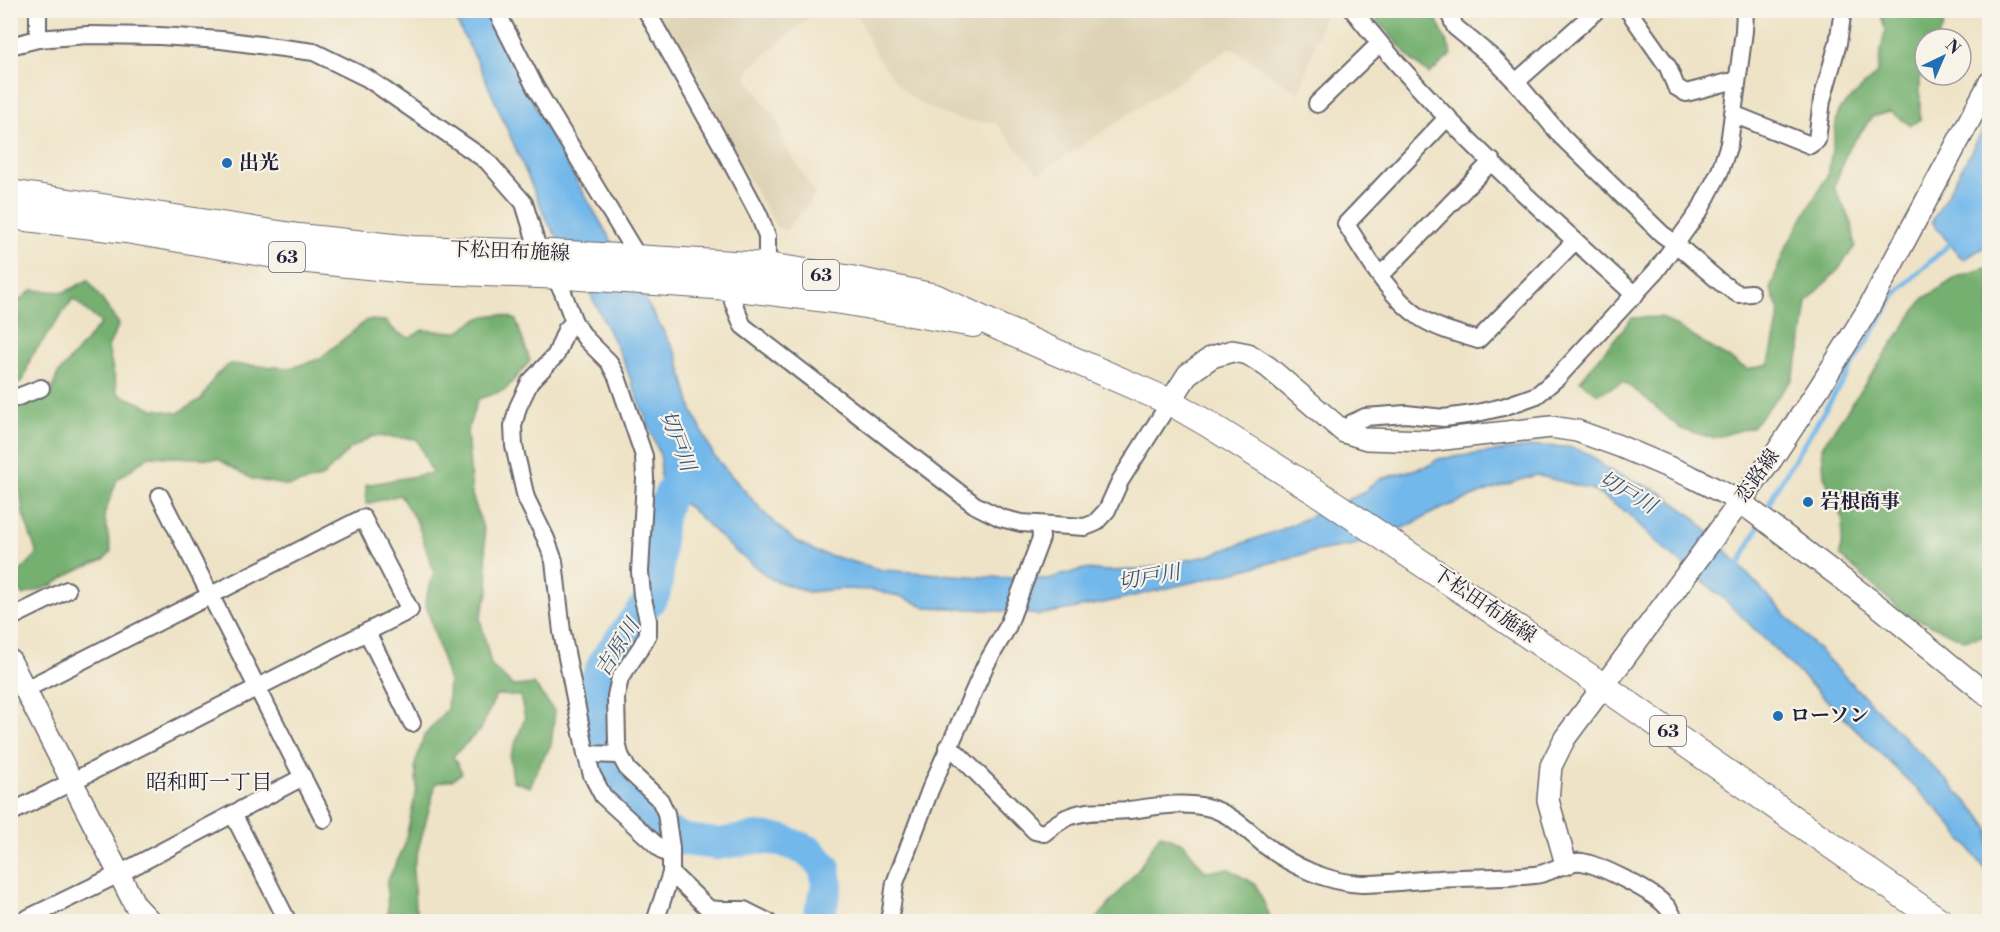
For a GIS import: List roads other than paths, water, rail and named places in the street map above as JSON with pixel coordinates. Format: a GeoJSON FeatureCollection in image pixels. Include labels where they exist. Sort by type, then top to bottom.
{"type":"FeatureCollection","features":[{"type":"Feature","properties":{"kind":"main road","name":"下松田布施線"},"geometry":{"type":"LineString","coordinates":[[10,192],[299,237],[552,265]]}},
{"type":"Feature","properties":{"kind":"main road","name":"下松田布施線"},"geometry":{"type":"LineString","coordinates":[[10,216],[126,231],[298,259],[407,270],[552,265],[637,266],[767,278],[842,301],[1003,329],[1170,402],[1324,497],[1604,686],[1941,921]]}},
{"type":"Feature","properties":{"kind":"street"},"geometry":{"type":"LineString","coordinates":[[38,10],[38,39]]}},
{"type":"Feature","properties":{"kind":"street"},"geometry":{"type":"LineString","coordinates":[[496,10],[535,87],[637,266]]}},
{"type":"Feature","properties":{"kind":"street"},"geometry":{"type":"LineString","coordinates":[[645,10],[720,141],[759,215],[767,236],[767,278]]}},
{"type":"Feature","properties":{"kind":"street"},"geometry":{"type":"LineString","coordinates":[[1353,10],[1379,44],[1492,162],[1635,295]]}},
{"type":"Feature","properties":{"kind":"street"},"geometry":{"type":"LineString","coordinates":[[1448,10],[1455,27],[1494,59],[1562,137],[1662,234],[1738,294],[1751,293]]}},
{"type":"Feature","properties":{"kind":"street"},"geometry":{"type":"LineString","coordinates":[[1516,82],[1597,10]]}},
{"type":"Feature","properties":{"kind":"street"},"geometry":{"type":"LineString","coordinates":[[1628,10],[1668,67],[1676,87],[1686,93],[1728,82],[1736,83]]}},
{"type":"Feature","properties":{"kind":"street"},"geometry":{"type":"LineString","coordinates":[[1344,432],[1352,423],[1365,417],[1406,414],[1444,418],[1503,407],[1537,395],[1557,378],[1656,271],[1700,210],[1720,171],[1729,144],[1745,10]]}},
{"type":"Feature","properties":{"kind":"street"},"geometry":{"type":"LineString","coordinates":[[1733,114],[1810,145],[1817,140],[1822,100],[1838,43],[1843,10]]}},
{"type":"Feature","properties":{"kind":"street"},"geometry":{"type":"LineString","coordinates":[[10,46],[38,39],[87,35],[160,36],[221,40],[314,52],[367,78],[487,161],[524,203],[574,322],[586,339],[609,362],[617,377],[644,456],[640,572],[648,634],[621,678],[616,696],[617,742],[628,770],[660,800],[666,813],[671,873],[655,921]]}},
{"type":"Feature","properties":{"kind":"street"},"geometry":{"type":"LineString","coordinates":[[1317,104],[1379,44]]}},
{"type":"Feature","properties":{"kind":"street","name":"恋路線"},"geometry":{"type":"LineString","coordinates":[[1566,864],[1548,800],[1551,766],[1565,738],[1772,459],[1868,311],[1989,82]]}},
{"type":"Feature","properties":{"kind":"street"},"geometry":{"type":"LineString","coordinates":[[1448,117],[1347,224],[1379,274],[1406,306],[1423,319],[1478,340],[1575,241]]}},
{"type":"Feature","properties":{"kind":"street"},"geometry":{"type":"LineString","coordinates":[[1379,274],[1389,267],[1492,162]]}},
{"type":"Feature","properties":{"kind":"street"},"geometry":{"type":"LineString","coordinates":[[729,275],[734,305],[743,326],[975,505],[1001,518],[1040,525],[1085,527],[1095,523],[1107,510],[1120,481],[1188,374],[1212,357],[1232,351],[1248,354],[1268,367],[1344,432],[1367,439],[1427,441],[1542,428],[1577,430],[1692,477],[1739,501],[1877,605],[1989,697]]}},
{"type":"Feature","properties":{"kind":"street"},"geometry":{"type":"LineString","coordinates":[[574,322],[566,330],[556,355],[530,382],[518,407],[513,426],[514,446],[526,498],[546,538],[554,561],[562,632],[592,775],[603,796],[664,852],[671,852]]}},
{"type":"Feature","properties":{"kind":"street"},"geometry":{"type":"LineString","coordinates":[[10,400],[41,388]]}},
{"type":"Feature","properties":{"kind":"street"},"geometry":{"type":"LineString","coordinates":[[160,496],[324,819]]}},
{"type":"Feature","properties":{"kind":"street"},"geometry":{"type":"LineString","coordinates":[[10,813],[410,610],[363,518],[26,689]]}},
{"type":"Feature","properties":{"kind":"street"},"geometry":{"type":"LineString","coordinates":[[888,921],[895,883],[948,747],[985,666],[1009,621],[1041,538],[1040,525]]}},
{"type":"Feature","properties":{"kind":"street"},"geometry":{"type":"LineString","coordinates":[[10,618],[67,590]]}},
{"type":"Feature","properties":{"kind":"street"},"geometry":{"type":"LineString","coordinates":[[367,632],[412,723]]}},
{"type":"Feature","properties":{"kind":"street"},"geometry":{"type":"LineString","coordinates":[[10,660],[135,905],[151,921]]}},
{"type":"Feature","properties":{"kind":"street"},"geometry":{"type":"LineString","coordinates":[[948,747],[958,754],[1035,831],[1044,833],[1068,817],[1087,812],[1183,803],[1207,807],[1228,815],[1269,848],[1291,862],[1329,878],[1361,884],[1537,875],[1566,864],[1580,862],[1594,865],[1635,885],[1663,903],[1675,921]]}},
{"type":"Feature","properties":{"kind":"street"},"geometry":{"type":"LineString","coordinates":[[586,754],[620,754]]}},
{"type":"Feature","properties":{"kind":"street"},"geometry":{"type":"LineString","coordinates":[[20,921],[119,874],[303,777]]}},
{"type":"Feature","properties":{"kind":"street"},"geometry":{"type":"LineString","coordinates":[[233,814],[288,921]]}},
{"type":"Feature","properties":{"kind":"street"},"geometry":{"type":"LineString","coordinates":[[671,873],[709,909],[744,910],[768,921]]}},
{"type":"Feature","properties":{"kind":"water","name":"切戸川"},"geometry":{"type":"Polygon","coordinates":[[[451,11],[485,11],[553,140],[677,355],[692,410],[714,456],[766,515],[794,540],[817,552],[883,570],[1048,579],[1084,569],[1138,570],[1207,556],[1282,529],[1363,493],[1377,480],[1430,465],[1438,459],[1538,446],[1568,447],[1587,453],[1608,470],[1660,492],[1694,517],[1811,642],[1977,812],[1989,829],[1989,874],[1945,817],[1722,597],[1663,548],[1626,512],[1591,489],[1536,475],[1484,492],[1436,511],[1408,526],[1354,545],[1317,551],[1108,602],[1039,615],[926,607],[902,597],[872,590],[841,589],[808,592],[771,579],[734,550],[682,503],[660,477],[661,458],[624,362],[577,267],[548,223],[481,69],[451,11]]]}},
{"type":"Feature","properties":{"kind":"water"},"geometry":{"type":"Polygon","coordinates":[[[1989,119],[1989,244],[1963,260],[1932,222],[1989,119]]]}},
{"type":"Feature","properties":{"kind":"waterway"},"geometry":{"type":"LineString","coordinates":[[1764,515],[1775,491],[1898,291],[1955,239]]}},
{"type":"Feature","properties":{"kind":"waterway","name":"吉原川"},"geometry":{"type":"LineString","coordinates":[[685,472],[667,499],[664,508],[660,528],[655,593],[605,660],[596,681],[592,726],[602,770],[621,799],[655,827],[685,840],[718,844],[756,838],[781,840],[809,851],[825,868],[827,886],[817,922]]}},
{"type":"Feature","properties":{"kind":"waterway"},"geometry":{"type":"LineString","coordinates":[[1736,571],[1760,523]]}},
{"type":"Feature","properties":{"kind":"place","name":"出光"},"geometry":{"type":"Point","coordinates":[227,163]}},
{"type":"Feature","properties":{"kind":"place","name":"岩根商事"},"geometry":{"type":"Point","coordinates":[1808,502]}},
{"type":"Feature","properties":{"kind":"place","name":"ローソン"},"geometry":{"type":"Point","coordinates":[1778,716]}},
{"type":"Feature","properties":{"kind":"district","name":"昭和町一丁目"},"geometry":{"type":"Point","coordinates":[209,783]}}]}
